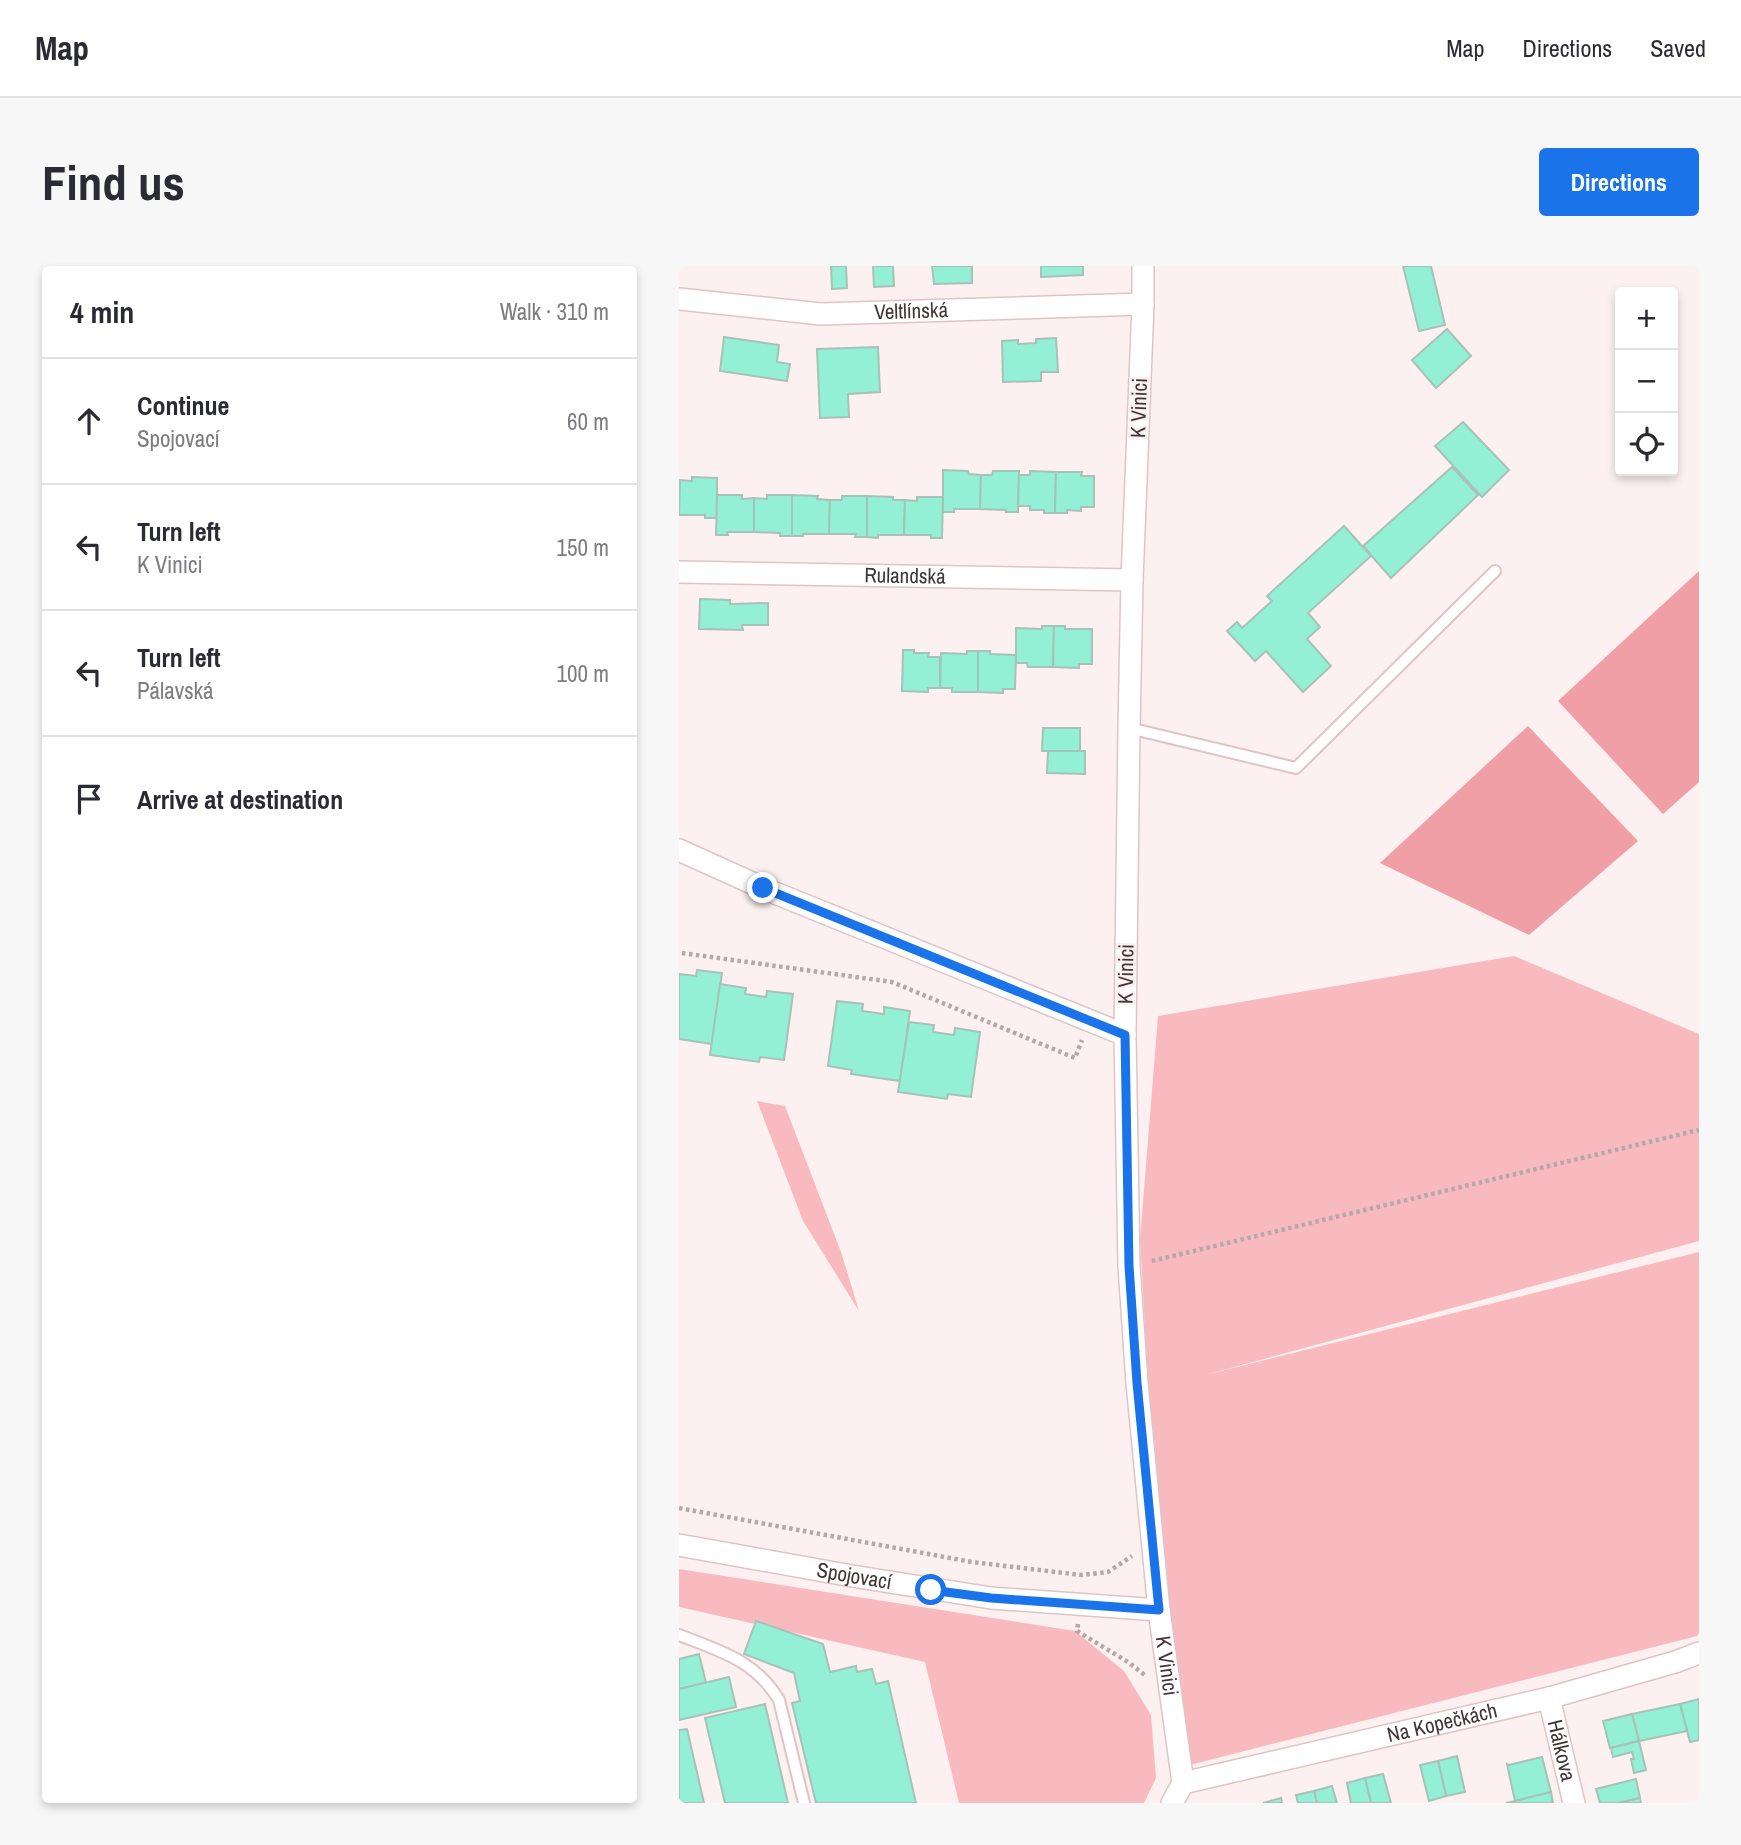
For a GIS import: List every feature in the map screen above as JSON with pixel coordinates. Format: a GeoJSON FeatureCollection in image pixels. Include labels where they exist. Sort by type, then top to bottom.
{"type":"FeatureCollection","features":[{"type":"Feature","properties":{"kind":"street","name":"K Vinici"},"geometry":{"type":"LineString","coordinates":[[1143,266],[1129,728],[1125,1035],[1129,1266],[1137,1383],[1159,1610],[1183,1783]]}},
{"type":"Feature","properties":{"kind":"street","name":"Veltlínská"},"geometry":{"type":"LineString","coordinates":[[679,299],[821,314],[1143,304]]}},
{"type":"Feature","properties":{"kind":"street","name":"Rulandská"},"geometry":{"type":"LineString","coordinates":[[679,572],[1132,580]]}},
{"type":"Feature","properties":{"kind":"street"},"geometry":{"type":"LineString","coordinates":[[679,850],[763,888],[1125,1035]]}},
{"type":"Feature","properties":{"kind":"street","name":"Spojovací"},"geometry":{"type":"LineString","coordinates":[[679,1545],[878,1581],[991,1598],[1159,1610]]}},
{"type":"Feature","properties":{"kind":"street","name":"Na Kopečkách"},"geometry":{"type":"LineString","coordinates":[[1183,1783],[1549,1698],[1699,1653]]}},
{"type":"Feature","properties":{"kind":"street","name":"Hálkova"},"geometry":{"type":"LineString","coordinates":[[1549,1698],[1574,1803]]}},
{"type":"Feature","properties":{"kind":"street"},"geometry":{"type":"LineString","coordinates":[[1172,1803],[1183,1783]]}},
{"type":"Feature","properties":{"kind":"lane"},"geometry":{"type":"LineString","coordinates":[[1129,728],[1296,768],[1495,571]]}},
{"type":"Feature","properties":{"kind":"lane"},"geometry":{"type":"LineString","coordinates":[[679,1635],[736,1658],[751,1667],[772,1688],[779,1700],[804,1803]]}},
{"type":"Feature","properties":{"kind":"path"},"geometry":{"type":"LineString","coordinates":[[682,953],[892,982],[1075,1058],[1082,1039]]}},
{"type":"Feature","properties":{"kind":"path"},"geometry":{"type":"LineString","coordinates":[[1129,1266],[1699,1130]]}},
{"type":"Feature","properties":{"kind":"path"},"geometry":{"type":"LineString","coordinates":[[679,1508],[972,1562],[1081,1575],[1108,1572],[1131,1559],[1139,1548]]}},
{"type":"Feature","properties":{"kind":"path"},"geometry":{"type":"LineString","coordinates":[[1079,1613],[1077,1631],[1128,1662],[1147,1677]]}},
{"type":"Feature","properties":{"kind":"shaded area"},"geometry":{"type":"Polygon","coordinates":[[[1699,571],[1699,782],[1663,814],[1558,701],[1699,571]]]}},
{"type":"Feature","properties":{"kind":"shaded area"},"geometry":{"type":"Polygon","coordinates":[[[1528,726],[1638,841],[1529,935],[1380,863],[1528,726]]]}},
{"type":"Feature","properties":{"kind":"shaded area"},"geometry":{"type":"Polygon","coordinates":[[[1514,956],[1699,1034],[1699,1241],[1205,1375],[1699,1252],[1699,1633],[1697,1636],[1170,1770],[1140,1239],[1158,1016],[1514,956]]]}},
{"type":"Feature","properties":{"kind":"shaded area"},"geometry":{"type":"Polygon","coordinates":[[[757,1101],[785,1106],[841,1252],[859,1311],[803,1221],[757,1101]]]}},
{"type":"Feature","properties":{"kind":"shaded area"},"geometry":{"type":"Polygon","coordinates":[[[679,1569],[1075,1631],[1124,1671],[1151,1715],[1156,1778],[1144,1803],[959,1803],[925,1662],[679,1607],[679,1569]]]}},
{"type":"Feature","properties":{"kind":"building"},"geometry":{"type":"Polygon","coordinates":[[[831,266],[846,266],[847,288],[832,289],[831,266]]]}},
{"type":"Feature","properties":{"kind":"building"},"geometry":{"type":"Polygon","coordinates":[[[873,266],[893,266],[894,286],[874,287],[873,266]]]}},
{"type":"Feature","properties":{"kind":"building"},"geometry":{"type":"Polygon","coordinates":[[[932,266],[972,266],[972,283],[934,284],[932,266]]]}},
{"type":"Feature","properties":{"kind":"building"},"geometry":{"type":"Polygon","coordinates":[[[1041,266],[1083,266],[1083,275],[1041,277],[1041,266]]]}},
{"type":"Feature","properties":{"kind":"building"},"geometry":{"type":"Polygon","coordinates":[[[1403,266],[1431,266],[1445,325],[1419,331],[1403,266]]]}},
{"type":"Feature","properties":{"kind":"building"},"geometry":{"type":"Polygon","coordinates":[[[1447,329],[1471,356],[1436,388],[1412,360],[1447,329]]]}},
{"type":"Feature","properties":{"kind":"building"},"geometry":{"type":"Polygon","coordinates":[[[724,337],[779,345],[777,362],[790,364],[787,381],[720,371],[724,337]]]}},
{"type":"Feature","properties":{"kind":"building"},"geometry":{"type":"Polygon","coordinates":[[[1056,338],[1058,372],[1041,372],[1041,381],[1003,382],[1002,341],[1036,343],[1036,339],[1056,338]]]}},
{"type":"Feature","properties":{"kind":"building"},"geometry":{"type":"Polygon","coordinates":[[[878,347],[880,392],[848,394],[849,417],[820,418],[817,349],[878,347]]]}},
{"type":"Feature","properties":{"kind":"building"},"geometry":{"type":"Polygon","coordinates":[[[1463,422],[1509,470],[1482,497],[1435,446],[1463,422]]]}},
{"type":"Feature","properties":{"kind":"building"},"geometry":{"type":"Polygon","coordinates":[[[1452,467],[1478,495],[1391,578],[1363,546],[1452,467]]]}},
{"type":"Feature","properties":{"kind":"building"},"geometry":{"type":"Polygon","coordinates":[[[943,470],[968,471],[969,474],[981,475],[980,509],[954,509],[954,512],[943,512],[943,470]]]}},
{"type":"Feature","properties":{"kind":"building"},"geometry":{"type":"Polygon","coordinates":[[[993,471],[1019,471],[1018,512],[980,509],[981,475],[992,475],[993,471]]]}},
{"type":"Feature","properties":{"kind":"building"},"geometry":{"type":"Polygon","coordinates":[[[1030,471],[1056,472],[1055,513],[1030,510],[1030,506],[1018,506],[1019,475],[1030,475],[1030,471]]]}},
{"type":"Feature","properties":{"kind":"building"},"geometry":{"type":"Polygon","coordinates":[[[1056,472],[1082,472],[1081,476],[1094,476],[1094,507],[1055,513],[1056,472]]]}},
{"type":"Feature","properties":{"kind":"building"},"geometry":{"type":"Polygon","coordinates":[[[692,477],[717,478],[717,518],[679,515],[680,480],[692,481],[692,477]]]}},
{"type":"Feature","properties":{"kind":"building"},"geometry":{"type":"Polygon","coordinates":[[[717,495],[754,498],[754,532],[727,532],[728,535],[716,535],[717,495]]]}},
{"type":"Feature","properties":{"kind":"building"},"geometry":{"type":"Polygon","coordinates":[[[767,495],[792,495],[792,536],[754,532],[754,498],[767,499],[767,495]]]}},
{"type":"Feature","properties":{"kind":"building"},"geometry":{"type":"Polygon","coordinates":[[[792,495],[818,496],[817,499],[830,500],[829,534],[792,536],[792,495]]]}},
{"type":"Feature","properties":{"kind":"building"},"geometry":{"type":"Polygon","coordinates":[[[842,496],[867,496],[867,537],[855,537],[856,534],[829,534],[830,500],[842,500],[842,496]]]}},
{"type":"Feature","properties":{"kind":"building"},"geometry":{"type":"Polygon","coordinates":[[[867,496],[905,500],[904,535],[867,537],[867,496]]]}},
{"type":"Feature","properties":{"kind":"building"},"geometry":{"type":"Polygon","coordinates":[[[917,497],[943,497],[942,538],[931,538],[931,535],[904,535],[905,500],[917,501],[917,497]]]}},
{"type":"Feature","properties":{"kind":"building"},"geometry":{"type":"Polygon","coordinates":[[[1344,526],[1371,556],[1308,613],[1320,627],[1307,639],[1331,666],[1303,692],[1266,651],[1255,661],[1227,631],[1237,622],[1242,628],[1272,601],[1267,596],[1344,526]]]}},
{"type":"Feature","properties":{"kind":"building"},"geometry":{"type":"Polygon","coordinates":[[[700,599],[730,600],[730,604],[768,603],[768,625],[742,625],[743,630],[699,629],[700,599]]]}},
{"type":"Feature","properties":{"kind":"building"},"geometry":{"type":"Polygon","coordinates":[[[1042,626],[1054,626],[1053,667],[1028,667],[1027,663],[1016,663],[1016,628],[1042,629],[1042,626]]]}},
{"type":"Feature","properties":{"kind":"building"},"geometry":{"type":"Polygon","coordinates":[[[1054,626],[1065,626],[1065,629],[1092,629],[1092,664],[1079,664],[1079,668],[1053,667],[1054,626]]]}},
{"type":"Feature","properties":{"kind":"building"},"geometry":{"type":"Polygon","coordinates":[[[903,650],[929,653],[928,657],[940,657],[940,688],[928,688],[928,692],[902,691],[903,650]]]}},
{"type":"Feature","properties":{"kind":"building"},"geometry":{"type":"Polygon","coordinates":[[[967,651],[978,651],[978,692],[952,692],[952,688],[940,688],[941,653],[967,654],[967,651]]]}},
{"type":"Feature","properties":{"kind":"building"},"geometry":{"type":"Polygon","coordinates":[[[978,651],[1016,655],[1015,689],[1003,689],[1003,693],[978,692],[978,651]]]}},
{"type":"Feature","properties":{"kind":"building"},"geometry":{"type":"Polygon","coordinates":[[[1043,728],[1080,728],[1080,751],[1042,751],[1043,728]]]}},
{"type":"Feature","properties":{"kind":"building"},"geometry":{"type":"Polygon","coordinates":[[[1048,751],[1085,751],[1085,774],[1047,773],[1048,751]]]}},
{"type":"Feature","properties":{"kind":"building"},"geometry":{"type":"Polygon","coordinates":[[[697,970],[722,973],[712,1044],[679,1039],[679,974],[696,976],[697,970]]]}},
{"type":"Feature","properties":{"kind":"building"},"geometry":{"type":"Polygon","coordinates":[[[720,984],[746,988],[745,994],[766,997],[767,991],[793,994],[784,1060],[760,1057],[759,1062],[710,1055],[720,984]]]}},
{"type":"Feature","properties":{"kind":"building"},"geometry":{"type":"Polygon","coordinates":[[[837,1001],[863,1004],[862,1011],[884,1014],[884,1007],[910,1011],[900,1081],[851,1074],[852,1070],[828,1066],[837,1001]]]}},
{"type":"Feature","properties":{"kind":"building"},"geometry":{"type":"Polygon","coordinates":[[[909,1022],[934,1025],[933,1032],[954,1035],[955,1028],[980,1032],[971,1097],[948,1094],[947,1099],[898,1092],[909,1022]]]}},
{"type":"Feature","properties":{"kind":"building"},"geometry":{"type":"Polygon","coordinates":[[[756,1621],[823,1644],[830,1672],[856,1666],[857,1672],[872,1669],[876,1684],[888,1681],[916,1803],[816,1803],[792,1703],[800,1701],[794,1673],[744,1654],[756,1621]]]}},
{"type":"Feature","properties":{"kind":"building"},"geometry":{"type":"Polygon","coordinates":[[[699,1654],[706,1683],[679,1689],[679,1659],[699,1654]]]}},
{"type":"Feature","properties":{"kind":"building"},"geometry":{"type":"Polygon","coordinates":[[[729,1677],[736,1707],[679,1720],[679,1689],[729,1677]]]}},
{"type":"Feature","properties":{"kind":"building"},"geometry":{"type":"Polygon","coordinates":[[[1699,1699],[1699,1740],[1690,1742],[1680,1704],[1699,1699]]]}},
{"type":"Feature","properties":{"kind":"building"},"geometry":{"type":"Polygon","coordinates":[[[765,1704],[788,1803],[725,1803],[705,1718],[765,1704]]]}},
{"type":"Feature","properties":{"kind":"building"},"geometry":{"type":"Polygon","coordinates":[[[1680,1704],[1687,1731],[1639,1741],[1632,1714],[1680,1704]]]}},
{"type":"Feature","properties":{"kind":"building"},"geometry":{"type":"Polygon","coordinates":[[[1632,1714],[1639,1741],[1610,1748],[1603,1721],[1632,1714]]]}},
{"type":"Feature","properties":{"kind":"building"},"geometry":{"type":"Polygon","coordinates":[[[687,1729],[704,1803],[679,1803],[679,1730],[687,1729]]]}},
{"type":"Feature","properties":{"kind":"building"},"geometry":{"type":"Polygon","coordinates":[[[1639,1741],[1646,1770],[1634,1773],[1632,1752],[1613,1757],[1611,1748],[1639,1741]]]}},
{"type":"Feature","properties":{"kind":"building"},"geometry":{"type":"Polygon","coordinates":[[[1457,1756],[1465,1792],[1446,1796],[1438,1761],[1457,1756]]]}},
{"type":"Feature","properties":{"kind":"building"},"geometry":{"type":"Polygon","coordinates":[[[1542,1757],[1551,1792],[1515,1801],[1507,1764],[1542,1757]]]}},
{"type":"Feature","properties":{"kind":"building"},"geometry":{"type":"Polygon","coordinates":[[[1438,1761],[1446,1796],[1429,1801],[1420,1765],[1438,1761]]]}},
{"type":"Feature","properties":{"kind":"building"},"geometry":{"type":"Polygon","coordinates":[[[1383,1774],[1391,1803],[1371,1803],[1365,1778],[1383,1774]]]}},
{"type":"Feature","properties":{"kind":"building"},"geometry":{"type":"Polygon","coordinates":[[[1365,1778],[1371,1803],[1351,1803],[1347,1783],[1365,1778]]]}},
{"type":"Feature","properties":{"kind":"building"},"geometry":{"type":"Polygon","coordinates":[[[1636,1779],[1640,1798],[1618,1803],[1600,1803],[1596,1789],[1636,1779]]]}},
{"type":"Feature","properties":{"kind":"building"},"geometry":{"type":"Polygon","coordinates":[[[1332,1786],[1337,1803],[1317,1803],[1314,1791],[1332,1786]]]}},
{"type":"Feature","properties":{"kind":"building"},"geometry":{"type":"Polygon","coordinates":[[[1314,1791],[1317,1803],[1298,1803],[1296,1795],[1314,1791]]]}},
{"type":"Feature","properties":{"kind":"building"},"geometry":{"type":"Polygon","coordinates":[[[1551,1792],[1553,1803],[1506,1803],[1515,1801],[1551,1792]]]}},
{"type":"Feature","properties":{"kind":"building"},"geometry":{"type":"Polygon","coordinates":[[[1281,1798],[1282,1803],[1263,1803],[1281,1798]]]}},
{"type":"Feature","properties":{"kind":"building"},"geometry":{"type":"Polygon","coordinates":[[[1640,1798],[1641,1803],[1618,1803],[1640,1798]]]}},
{"type":"Feature","properties":{"kind":"route"},"geometry":{"type":"LineString","coordinates":[[763,888],[1125,1035],[1129,1266],[1137,1383],[1159,1610],[1080,1606],[931,1590]]}}]}
